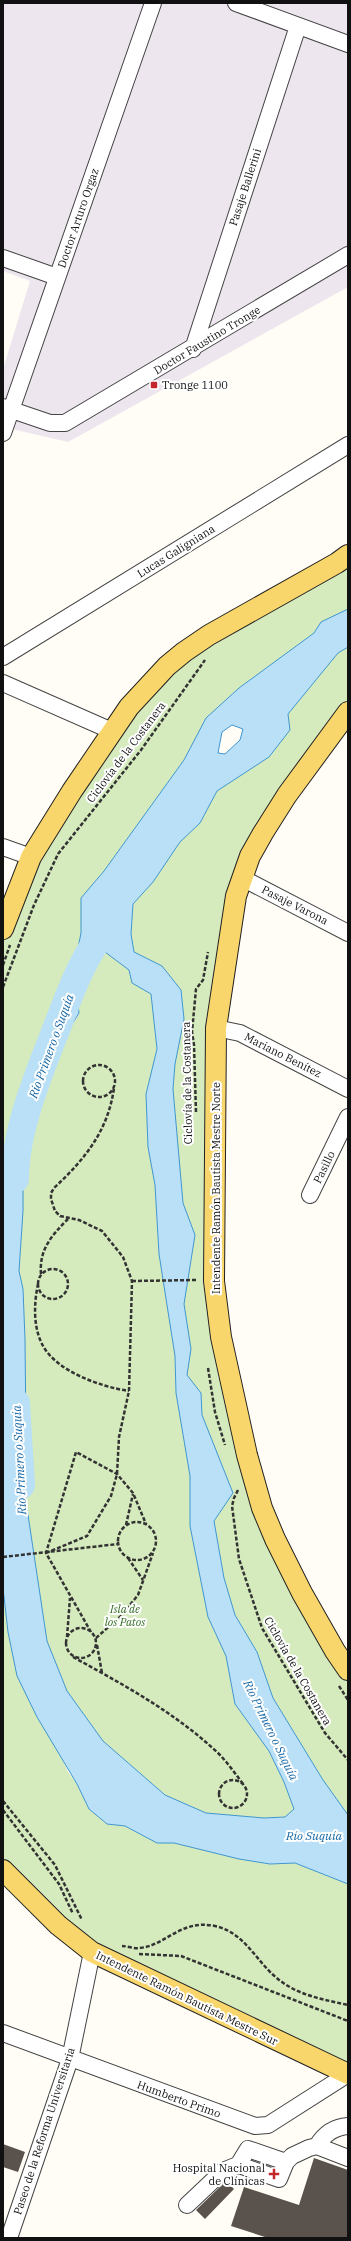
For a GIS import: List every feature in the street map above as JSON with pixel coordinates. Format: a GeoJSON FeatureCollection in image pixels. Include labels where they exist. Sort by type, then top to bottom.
{"type":"FeatureCollection","features":[{"type":"Feature","properties":{"kind":"main road"},"geometry":{"type":"LineString","coordinates":[[7,936],[32,857],[112,731],[135,701],[167,666],[184,652],[209,635],[337,564],[348,555]]}},
{"type":"Feature","properties":{"kind":"main road","name":"Intendente Ramón Bautista Mestre Norte"},"geometry":{"type":"LineString","coordinates":[[343,1677],[335,1651],[302,1593],[275,1540],[262,1508],[247,1455],[223,1345],[214,1280],[216,1028],[236,896],[250,856],[287,795],[348,712]]}},
{"type":"Feature","properties":{"kind":"main road","name":"Intendente Ramón Bautista Mestre Sur"},"geometry":{"type":"LineString","coordinates":[[3,1870],[58,1925],[92,1952],[348,2074]]}},
{"type":"Feature","properties":{"kind":"street","name":"Doctor Arturo Orgaz"},"geometry":{"type":"LineString","coordinates":[[3,433],[7,409],[57,277],[153,3]]}},
{"type":"Feature","properties":{"kind":"street"},"geometry":{"type":"LineString","coordinates":[[236,3],[348,44]]}},
{"type":"Feature","properties":{"kind":"street","name":"Pasaje Ballerini"},"geometry":{"type":"LineString","coordinates":[[193,349],[298,26]]}},
{"type":"Feature","properties":{"kind":"street","name":"Doctor Faustino Tronge"},"geometry":{"type":"LineString","coordinates":[[7,409],[50,423],[65,423],[193,349],[348,255]]}},
{"type":"Feature","properties":{"kind":"street"},"geometry":{"type":"LineString","coordinates":[[3,258],[57,277]]}},
{"type":"Feature","properties":{"kind":"street","name":"Lucas Galigniana"},"geometry":{"type":"LineString","coordinates":[[3,657],[348,445]]}},
{"type":"Feature","properties":{"kind":"street"},"geometry":{"type":"LineString","coordinates":[[3,683],[112,731]]}},
{"type":"Feature","properties":{"kind":"street"},"geometry":{"type":"LineString","coordinates":[[3,847],[32,857]]}},
{"type":"Feature","properties":{"kind":"street","name":"Pasaje Varona"},"geometry":{"type":"LineString","coordinates":[[242,878],[348,932]]}},
{"type":"Feature","properties":{"kind":"street","name":"Mariano Benítez"},"geometry":{"type":"LineString","coordinates":[[216,1028],[240,1033],[348,1089]]}},
{"type":"Feature","properties":{"kind":"street","name":"Pasillo"},"geometry":{"type":"LineString","coordinates":[[310,1195],[348,1117]]}},
{"type":"Feature","properties":{"kind":"street","name":"Paseo de la Reforma Universitaria"},"geometry":{"type":"LineString","coordinates":[[9,2238],[70,2059],[92,1952]]}},
{"type":"Feature","properties":{"kind":"street","name":"Humberto Primo"},"geometry":{"type":"LineString","coordinates":[[3,2033],[255,2126],[268,2125],[348,2074]]}},
{"type":"Feature","properties":{"kind":"street"},"geometry":{"type":"LineString","coordinates":[[187,2205],[223,2171],[240,2164],[248,2149],[286,2162],[298,2153],[317,2146],[322,2137],[333,2129],[348,2126]]}},
{"type":"Feature","properties":{"kind":"street"},"geometry":{"type":"LineString","coordinates":[[317,2146],[348,2158]]}},
{"type":"Feature","properties":{"kind":"path","name":"Ciclovía de la Costanera"},"geometry":{"type":"LineString","coordinates":[[3,987],[34,906],[58,854],[141,750],[209,655]]}},
{"type":"Feature","properties":{"kind":"path"},"geometry":{"type":"LineString","coordinates":[[3,965],[7,936]]}},
{"type":"Feature","properties":{"kind":"path","name":"Ciclovía de la Costanera"},"geometry":{"type":"LineString","coordinates":[[196,1115],[192,1032],[196,989],[203,980],[209,944]]}},
{"type":"Feature","properties":{"kind":"path"},"geometry":{"type":"LineString","coordinates":[[46,1553],[87,1536],[111,1496],[117,1474],[119,1437],[129,1391],[132,1281],[123,1257],[102,1231],[80,1220],[68,1219],[55,1211],[52,1206],[51,1193],[96,1142],[107,1119],[114,1088],[115,1078],[110,1069],[105,1067],[91,1068],[84,1075],[84,1086],[90,1095],[101,1098],[111,1092],[114,1088]]}},
{"type":"Feature","properties":{"kind":"path"},"geometry":{"type":"LineString","coordinates":[[68,1219],[46,1242],[40,1260],[41,1275],[35,1296],[36,1324],[42,1345],[61,1366],[84,1379],[111,1388],[129,1391]]}},
{"type":"Feature","properties":{"kind":"path"},"geometry":{"type":"LineString","coordinates":[[38,1284],[41,1294],[50,1299],[60,1298],[67,1290],[68,1281],[62,1273],[49,1270],[41,1275]]}},
{"type":"Feature","properties":{"kind":"path"},"geometry":{"type":"LineString","coordinates":[[132,1281],[196,1280]]}},
{"type":"Feature","properties":{"kind":"path"},"geometry":{"type":"LineString","coordinates":[[200,1280],[200,1287]]}},
{"type":"Feature","properties":{"kind":"path"},"geometry":{"type":"LineString","coordinates":[[208,1367],[215,1412],[226,1447]]}},
{"type":"Feature","properties":{"kind":"path"},"geometry":{"type":"LineString","coordinates":[[96,1638],[121,1616],[138,1595],[155,1546],[154,1533],[146,1524],[133,1493],[117,1474],[76,1452],[46,1553],[70,1597],[96,1638],[102,1673]]}},
{"type":"Feature","properties":{"kind":"path"},"geometry":{"type":"LineString","coordinates":[[236,1483],[242,1498]]}},
{"type":"Feature","properties":{"kind":"path","name":"Ciclovía de la Costanera"},"geometry":{"type":"LineString","coordinates":[[239,1490],[234,1498],[232,1506],[239,1559],[257,1618],[325,1733],[348,1760]]}},
{"type":"Feature","properties":{"kind":"path"},"geometry":{"type":"LineString","coordinates":[[133,1493],[126,1525],[119,1533],[118,1544],[123,1554],[128,1558],[144,1581]]}},
{"type":"Feature","properties":{"kind":"path"},"geometry":{"type":"LineString","coordinates":[[126,1525],[136,1522],[146,1524]]}},
{"type":"Feature","properties":{"kind":"path"},"geometry":{"type":"LineString","coordinates":[[3,1557],[118,1544]]}},
{"type":"Feature","properties":{"kind":"path"},"geometry":{"type":"LineString","coordinates":[[128,1558],[133,1560],[145,1558],[153,1551],[155,1546]]}},
{"type":"Feature","properties":{"kind":"path"},"geometry":{"type":"LineString","coordinates":[[70,1597],[66,1639],[67,1649],[73,1657],[148,1699],[180,1722],[219,1754],[244,1785],[247,1797],[242,1805],[230,1808],[222,1803],[220,1789],[226,1782],[235,1780],[244,1785]]}},
{"type":"Feature","properties":{"kind":"path"},"geometry":{"type":"LineString","coordinates":[[66,1639],[72,1631],[77,1629],[87,1629],[91,1632]]}},
{"type":"Feature","properties":{"kind":"path"},"geometry":{"type":"LineString","coordinates":[[73,1657],[88,1657],[92,1654],[96,1644]]}},
{"type":"Feature","properties":{"kind":"path"},"geometry":{"type":"LineString","coordinates":[[343,1677],[348,1700]]}},
{"type":"Feature","properties":{"kind":"path"},"geometry":{"type":"LineString","coordinates":[[3,1801],[55,1865],[83,1923]]}},
{"type":"Feature","properties":{"kind":"path"},"geometry":{"type":"LineString","coordinates":[[3,1810],[59,1884],[76,1920]]}},
{"type":"Feature","properties":{"kind":"path"},"geometry":{"type":"LineString","coordinates":[[119,1945],[140,1948],[153,1944],[176,1931],[195,1925],[214,1926],[231,1932],[245,1943],[281,1982],[296,1990],[348,2005]]}},
{"type":"Feature","properties":{"kind":"path"},"geometry":{"type":"LineString","coordinates":[[134,1954],[181,1956],[348,2021]]}},
{"type":"Feature","properties":{"kind":"shaded area"},"geometry":{"type":"Polygon","coordinates":[[[3,3],[348,3],[348,287],[68,442],[3,427],[3,369],[30,281],[3,271],[3,3]]]}},
{"type":"Feature","properties":{"kind":"green space"},"geometry":{"type":"Polygon","coordinates":[[[348,555],[348,609],[321,622],[314,633],[239,688],[207,718],[184,760],[104,871],[81,898],[81,933],[78,948],[59,987],[49,1024],[29,1064],[3,1154],[3,929],[23,875],[167,666],[348,555]]]}},
{"type":"Feature","properties":{"kind":"green space"},"geometry":{"type":"Polygon","coordinates":[[[348,647],[348,712],[250,856],[216,1028],[214,1280],[254,1481],[348,1670],[348,1815],[323,1780],[273,1698],[257,1652],[235,1615],[224,1578],[214,1521],[233,1493],[202,1415],[201,1393],[187,1375],[191,1349],[184,1304],[195,1235],[183,1203],[173,1089],[175,1064],[184,1019],[181,990],[162,966],[134,952],[131,934],[133,904],[153,882],[180,842],[200,823],[217,791],[269,757],[290,730],[288,714],[338,653],[348,647]]]}},
{"type":"Feature","properties":{"kind":"green space","name":"Isla de los Patos"},"geometry":{"type":"Polygon","coordinates":[[[105,952],[129,970],[132,983],[151,994],[157,1049],[146,1094],[148,1147],[155,1185],[159,1254],[175,1356],[176,1393],[190,1476],[190,1526],[208,1617],[226,1656],[235,1704],[269,1751],[284,1782],[294,1809],[285,1817],[264,1818],[206,1814],[165,1795],[103,1741],[67,1691],[47,1641],[25,1495],[27,1480],[33,1461],[15,1443],[26,1435],[23,1289],[19,1271],[23,1211],[23,1165],[20,1144],[22,1118],[30,1093],[79,1014],[75,975],[88,962],[105,952]]]}},
{"type":"Feature","properties":{"kind":"green space"},"geometry":{"type":"Polygon","coordinates":[[[3,1588],[8,1632],[68,1772],[77,1784],[89,1809],[107,1824],[125,1826],[157,1843],[174,1843],[270,1864],[295,1863],[348,1884],[348,2074],[92,1952],[3,1870],[3,1588]]]}},
{"type":"Feature","properties":{"kind":"water","name":"Río Suquía"},"geometry":{"type":"Polygon","coordinates":[[[348,609],[348,647],[338,653],[288,714],[290,730],[269,757],[217,791],[200,823],[180,842],[153,882],[133,904],[131,934],[134,952],[162,966],[181,990],[184,1019],[175,1064],[173,1089],[183,1203],[195,1235],[184,1304],[191,1349],[187,1375],[201,1393],[202,1415],[233,1493],[214,1521],[224,1578],[235,1615],[257,1652],[273,1698],[323,1780],[348,1815],[348,1884],[295,1863],[270,1864],[239,1859],[174,1843],[157,1843],[125,1826],[107,1824],[89,1809],[77,1784],[37,1717],[17,1676],[8,1632],[3,1588],[3,1154],[29,1064],[49,1024],[59,987],[78,948],[81,933],[81,898],[104,871],[184,760],[206,718],[239,688],[314,633],[321,622],[348,609]],[[232,725],[222,732],[218,753],[225,754],[240,740],[243,729],[232,725]],[[105,952],[88,962],[75,975],[79,1013],[30,1093],[22,1118],[20,1144],[23,1165],[23,1211],[19,1271],[23,1289],[26,1435],[15,1443],[33,1461],[27,1480],[25,1495],[47,1641],[67,1691],[103,1741],[165,1795],[206,1813],[264,1818],[285,1817],[294,1809],[284,1782],[269,1751],[235,1704],[226,1656],[208,1617],[190,1526],[190,1476],[176,1393],[175,1356],[159,1254],[155,1185],[148,1147],[146,1094],[157,1049],[151,994],[132,983],[129,970],[105,952]]]}},
{"type":"Feature","properties":{"kind":"building"},"geometry":{"type":"Polygon","coordinates":[[[3,2144],[25,2152],[18,2172],[3,2167],[3,2144]]]}},
{"type":"Feature","properties":{"kind":"building"},"geometry":{"type":"Polygon","coordinates":[[[314,2158],[348,2170],[348,2238],[268,2238],[231,2226],[244,2187],[299,2205],[314,2158]]]}},
{"type":"Feature","properties":{"kind":"building"},"geometry":{"type":"Polygon","coordinates":[[[226,2181],[234,2189],[205,2219],[196,2210],[226,2181]]]}},
{"type":"Feature","properties":{"kind":"waterway","name":"Río Primero o Suquía"},"geometry":{"type":"LineString","coordinates":[[15,1179],[19,1141],[29,1102],[75,982],[85,960],[98,939]]}},
{"type":"Feature","properties":{"kind":"waterway","name":"Río Primero o Suquía"},"geometry":{"type":"LineString","coordinates":[[16,1403],[21,1485]]}},
{"type":"Feature","properties":{"kind":"place","name":"Tronge 1100"},"geometry":{"type":"Point","coordinates":[154,385]}},
{"type":"Feature","properties":{"kind":"place","name":"Hospital Nacional de Clínicas"},"geometry":{"type":"Point","coordinates":[274,2174]}}]}
